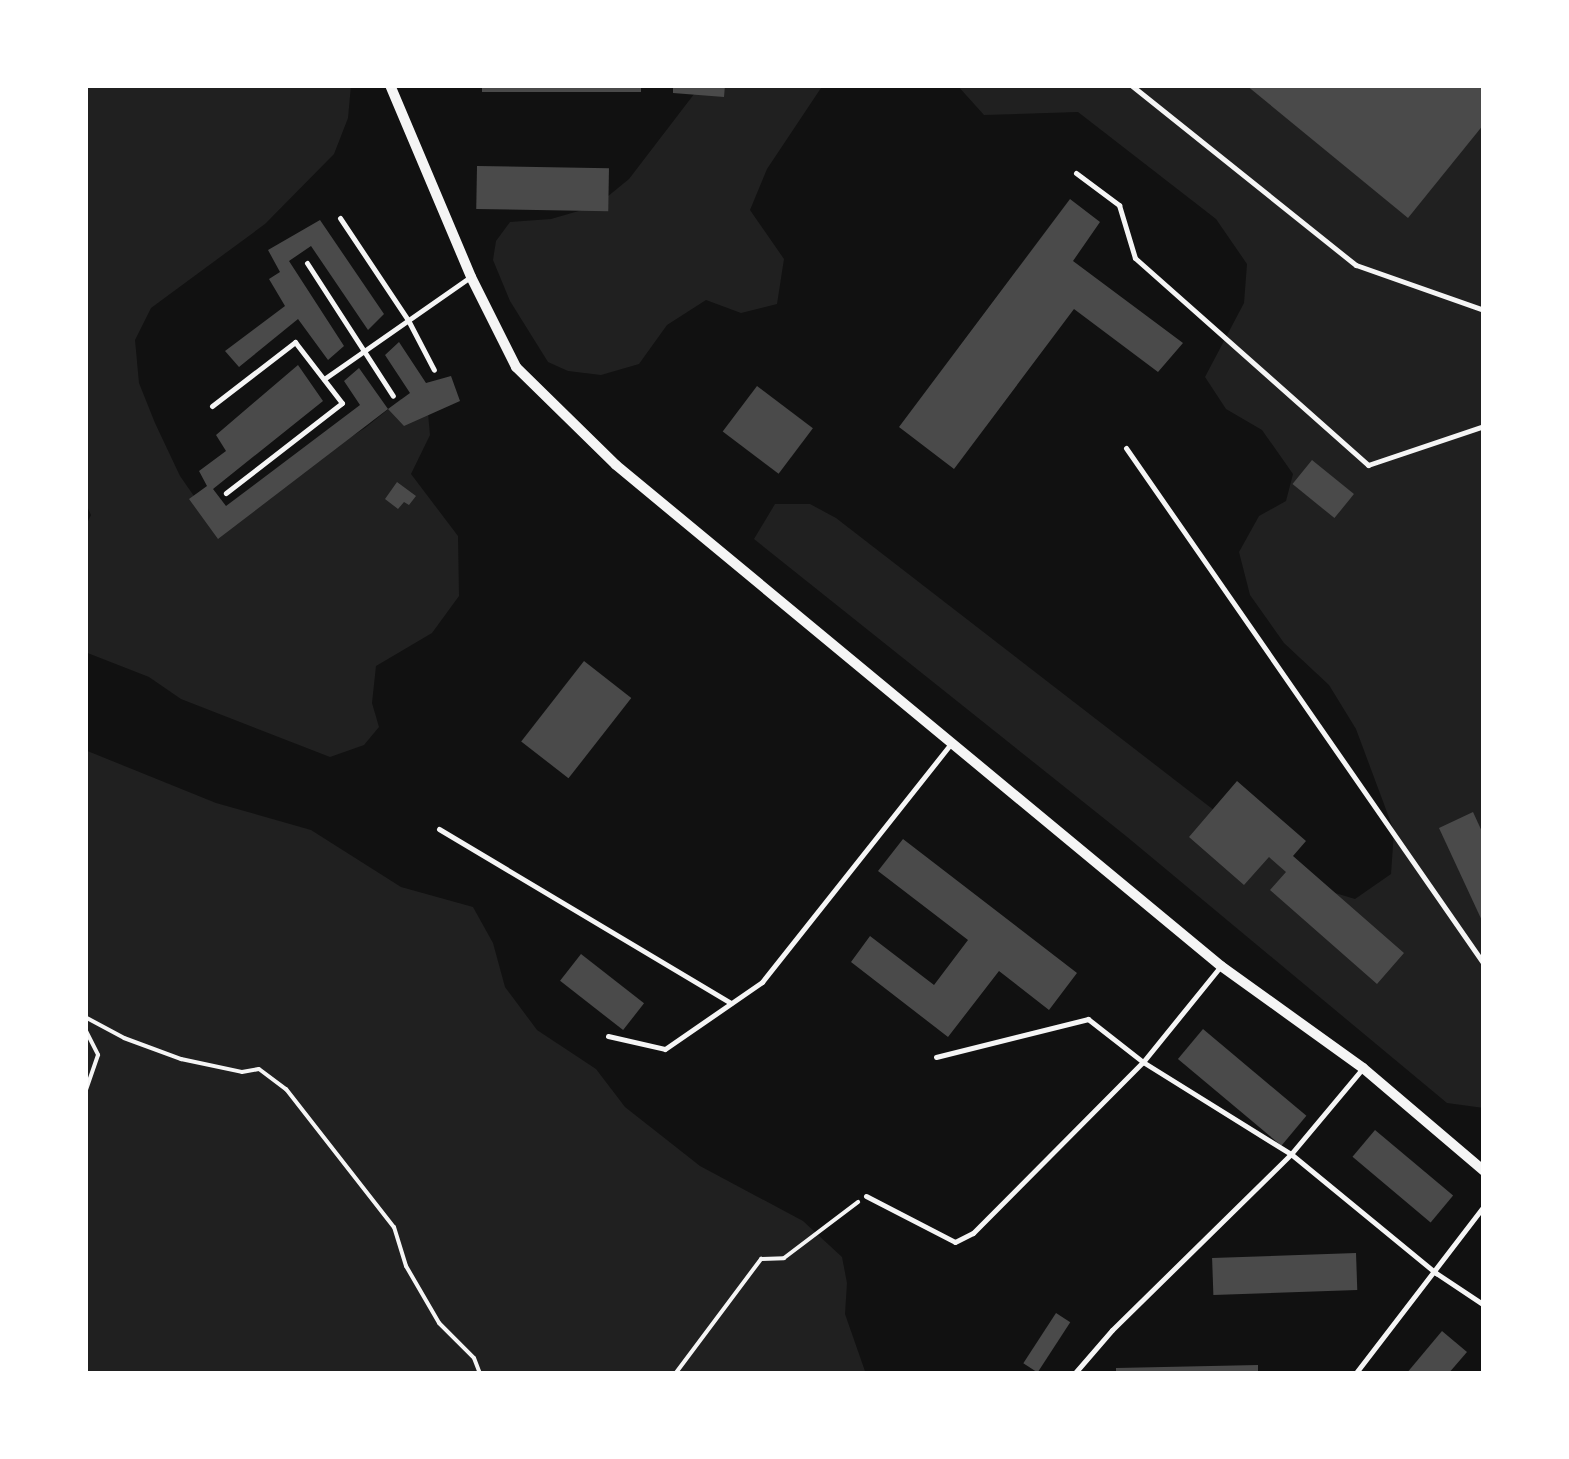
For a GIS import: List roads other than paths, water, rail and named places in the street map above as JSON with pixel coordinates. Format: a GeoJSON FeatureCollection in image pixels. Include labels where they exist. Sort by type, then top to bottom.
{"type":"FeatureCollection","features":[{"type":"Feature","properties":{"kind":"street"},"geometry":{"type":"LineString","coordinates":[[390,85],[471,276],[516,367],[616,465],[1221,966],[1363,1068],[1484,1171]]}},
{"type":"Feature","properties":{"kind":"lane"},"geometry":{"type":"LineString","coordinates":[[1132,85],[1356,265],[1484,310]]}},
{"type":"Feature","properties":{"kind":"lane"},"geometry":{"type":"LineString","coordinates":[[1076,173],[1119,205],[1135,258],[1368,466],[1484,426]]}},
{"type":"Feature","properties":{"kind":"lane"},"geometry":{"type":"LineString","coordinates":[[340,218],[408,320],[434,370]]}},
{"type":"Feature","properties":{"kind":"lane"},"geometry":{"type":"LineString","coordinates":[[306,262],[393,396]]}},
{"type":"Feature","properties":{"kind":"lane"},"geometry":{"type":"LineString","coordinates":[[324,379],[471,276]]}},
{"type":"Feature","properties":{"kind":"lane"},"geometry":{"type":"LineString","coordinates":[[212,406],[295,342],[342,403],[226,492]]}},
{"type":"Feature","properties":{"kind":"lane"},"geometry":{"type":"LineString","coordinates":[[1126,448],[1484,964]]}},
{"type":"Feature","properties":{"kind":"lane"},"geometry":{"type":"LineString","coordinates":[[608,1036],[665,1049],[762,982],[952,743]]}},
{"type":"Feature","properties":{"kind":"lane"},"geometry":{"type":"LineString","coordinates":[[439,829],[731,1003]]}},
{"type":"Feature","properties":{"kind":"lane"},"geometry":{"type":"LineString","coordinates":[[866,1196],[955,1242],[972,1233],[1144,1062],[1221,966]]}},
{"type":"Feature","properties":{"kind":"lane"},"geometry":{"type":"LineString","coordinates":[[936,1057],[1088,1019],[1144,1062],[1291,1154],[1436,1273],[1484,1305]]}},
{"type":"Feature","properties":{"kind":"lane"},"geometry":{"type":"LineString","coordinates":[[1074,1374],[1112,1330],[1291,1154],[1363,1068]]}},
{"type":"Feature","properties":{"kind":"lane"},"geometry":{"type":"LineString","coordinates":[[1355,1374],[1484,1206]]}}]}
